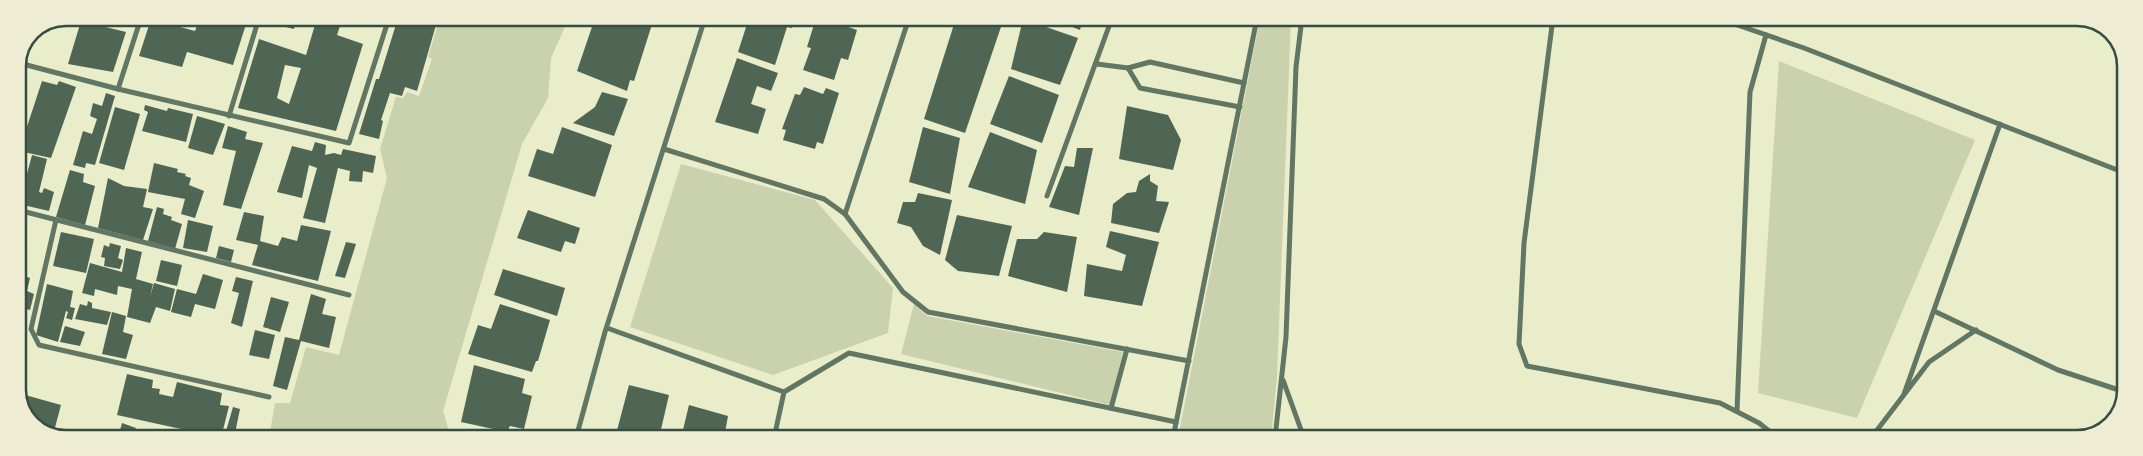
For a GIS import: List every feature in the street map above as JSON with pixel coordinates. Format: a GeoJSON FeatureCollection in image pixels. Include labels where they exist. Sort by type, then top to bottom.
{"type":"FeatureCollection","features":[{"type":"Feature","properties":{"kind":"street"},"geometry":{"type":"LineString","coordinates":[[118,89],[138,26]]}},
{"type":"Feature","properties":{"kind":"street"},"geometry":{"type":"LineString","coordinates":[[229,116],[257,26]]}},
{"type":"Feature","properties":{"kind":"street"},"geometry":{"type":"LineString","coordinates":[[26,65],[229,116],[349,143],[386,26]]}},
{"type":"Feature","properties":{"kind":"street"},"geometry":{"type":"LineString","coordinates":[[578,430],[607,328],[702,26]]}},
{"type":"Feature","properties":{"kind":"street"},"geometry":{"type":"LineString","coordinates":[[845,214],[905,26]]}},
{"type":"Feature","properties":{"kind":"street"},"geometry":{"type":"LineString","coordinates":[[1047,196],[1109,26]]}},
{"type":"Feature","properties":{"kind":"street"},"geometry":{"type":"LineString","coordinates":[[1174,430],[1255,26]]}},
{"type":"Feature","properties":{"kind":"street"},"geometry":{"type":"LineString","coordinates":[[1276,430],[1286,337],[1296,67],[1301,26]]}},
{"type":"Feature","properties":{"kind":"street"},"geometry":{"type":"LineString","coordinates":[[1552,26],[1524,243],[1520,344],[1527,366],[1720,403],[1759,423],[1768,430]]}},
{"type":"Feature","properties":{"kind":"street"},"geometry":{"type":"LineString","coordinates":[[1740,26],[2117,170]]}},
{"type":"Feature","properties":{"kind":"street"},"geometry":{"type":"LineString","coordinates":[[1737,412],[1750,92],[1766,35]]}},
{"type":"Feature","properties":{"kind":"street"},"geometry":{"type":"LineString","coordinates":[[1097,64],[1128,68],[1150,62],[1244,83]]}},
{"type":"Feature","properties":{"kind":"street"},"geometry":{"type":"LineString","coordinates":[[1128,68],[1140,88],[1240,106]]}},
{"type":"Feature","properties":{"kind":"street"},"geometry":{"type":"LineString","coordinates":[[1904,394],[2000,124]]}},
{"type":"Feature","properties":{"kind":"street"},"geometry":{"type":"LineString","coordinates":[[664,148],[824,199],[845,214],[903,292],[928,312],[1189,361]]}},
{"type":"Feature","properties":{"kind":"street"},"geometry":{"type":"LineString","coordinates":[[26,212],[349,295]]}},
{"type":"Feature","properties":{"kind":"street"},"geometry":{"type":"LineString","coordinates":[[56,220],[31,329],[39,344],[269,397]]}},
{"type":"Feature","properties":{"kind":"street"},"geometry":{"type":"LineString","coordinates":[[1934,311],[2058,370],[2117,389]]}},
{"type":"Feature","properties":{"kind":"street"},"geometry":{"type":"LineString","coordinates":[[607,328],[784,392]]}},
{"type":"Feature","properties":{"kind":"street"},"geometry":{"type":"LineString","coordinates":[[1877,430],[1929,362],[1976,330]]}},
{"type":"Feature","properties":{"kind":"street"},"geometry":{"type":"LineString","coordinates":[[1111,408],[1127,349]]}},
{"type":"Feature","properties":{"kind":"street"},"geometry":{"type":"LineString","coordinates":[[776,430],[784,392],[849,353],[1176,422]]}},
{"type":"Feature","properties":{"kind":"street"},"geometry":{"type":"LineString","coordinates":[[1282,377],[1301,430]]}},
{"type":"Feature","properties":{"kind":"green space"},"geometry":{"type":"Polygon","coordinates":[[[438,26],[565,26],[551,58],[548,98],[522,144],[443,411],[449,430],[270,430],[275,403],[290,403],[306,347],[339,355],[387,178],[380,149],[396,97],[403,98],[407,92],[419,96],[432,59],[428,57],[438,26]]]}},
{"type":"Feature","properties":{"kind":"green space"},"geometry":{"type":"Polygon","coordinates":[[[1258,26],[1291,26],[1277,376],[1272,430],[1180,430],[1258,26]]]}},
{"type":"Feature","properties":{"kind":"green space"},"geometry":{"type":"Polygon","coordinates":[[[1779,61],[1975,140],[1857,418],[1758,393],[1779,61]]]}},
{"type":"Feature","properties":{"kind":"green space"},"geometry":{"type":"Polygon","coordinates":[[[681,164],[815,200],[893,288],[888,333],[773,375],[630,327],[681,164]]]}},
{"type":"Feature","properties":{"kind":"green space"},"geometry":{"type":"Polygon","coordinates":[[[914,304],[927,316],[1123,352],[1110,405],[901,354],[914,304]]]}},
{"type":"Feature","properties":{"kind":"building"},"geometry":{"type":"Polygon","coordinates":[[[79,26],[101,26],[126,32],[113,72],[68,64],[79,26]]]}},
{"type":"Feature","properties":{"kind":"building"},"geometry":{"type":"Polygon","coordinates":[[[149,26],[177,26],[195,31],[197,26],[245,26],[233,65],[187,52],[182,67],[139,56],[149,26]]]}},
{"type":"Feature","properties":{"kind":"building"},"geometry":{"type":"Polygon","coordinates":[[[281,26],[295,26],[294,29],[281,26]]]}},
{"type":"Feature","properties":{"kind":"building"},"geometry":{"type":"Polygon","coordinates":[[[315,26],[340,26],[337,35],[363,44],[336,131],[238,108],[259,39],[306,55],[315,26]],[[285,65],[277,98],[289,104],[301,68],[285,65]]]}},
{"type":"Feature","properties":{"kind":"building"},"geometry":{"type":"Polygon","coordinates":[[[396,26],[436,26],[417,91],[405,87],[402,96],[390,93],[381,120],[383,121],[379,139],[359,134],[376,79],[379,79],[396,26]]]}},
{"type":"Feature","properties":{"kind":"building"},"geometry":{"type":"Polygon","coordinates":[[[592,26],[651,26],[634,81],[630,80],[627,91],[577,71],[592,26]]]}},
{"type":"Feature","properties":{"kind":"building"},"geometry":{"type":"Polygon","coordinates":[[[746,26],[793,26],[792,28],[787,27],[775,65],[738,52],[746,26]]]}},
{"type":"Feature","properties":{"kind":"building"},"geometry":{"type":"Polygon","coordinates":[[[814,26],[845,26],[857,30],[848,60],[841,58],[834,80],[803,70],[811,48],[807,47],[814,26]]]}},
{"type":"Feature","properties":{"kind":"building"},"geometry":{"type":"Polygon","coordinates":[[[953,26],[1001,26],[965,133],[924,119],[953,26]]]}},
{"type":"Feature","properties":{"kind":"building"},"geometry":{"type":"Polygon","coordinates":[[[1021,26],[1043,26],[1078,38],[1060,85],[1011,69],[1021,26]]]}},
{"type":"Feature","properties":{"kind":"building"},"geometry":{"type":"Polygon","coordinates":[[[1070,26],[1081,26],[1080,30],[1070,26]]]}},
{"type":"Feature","properties":{"kind":"building"},"geometry":{"type":"Polygon","coordinates":[[[737,58],[778,73],[771,91],[757,86],[751,104],[766,109],[758,134],[715,122],[737,58]]]}},
{"type":"Feature","properties":{"kind":"building"},"geometry":{"type":"Polygon","coordinates":[[[1009,76],[1059,95],[1042,143],[990,124],[1009,76]]]}},
{"type":"Feature","properties":{"kind":"building"},"geometry":{"type":"Polygon","coordinates":[[[42,81],[57,85],[59,81],[76,87],[51,158],[26,153],[26,130],[42,81]]]}},
{"type":"Feature","properties":{"kind":"building"},"geometry":{"type":"Polygon","coordinates":[[[804,87],[823,94],[826,88],[839,93],[823,144],[817,142],[815,149],[783,140],[786,130],[782,129],[795,94],[800,95],[804,87]]]}},
{"type":"Feature","properties":{"kind":"building"},"geometry":{"type":"Polygon","coordinates":[[[602,92],[628,99],[614,136],[573,123],[595,107],[602,92]]]}},
{"type":"Feature","properties":{"kind":"building"},"geometry":{"type":"Polygon","coordinates":[[[106,93],[115,96],[95,165],[86,163],[85,168],[73,165],[83,131],[92,134],[97,119],[90,116],[93,103],[102,106],[106,93]]]}},
{"type":"Feature","properties":{"kind":"building"},"geometry":{"type":"Polygon","coordinates":[[[145,105],[167,111],[168,108],[193,114],[186,142],[142,131],[148,112],[144,110],[145,105]]]}},
{"type":"Feature","properties":{"kind":"building"},"geometry":{"type":"Polygon","coordinates":[[[1127,106],[1168,115],[1181,140],[1173,170],[1119,159],[1127,106]]]}},
{"type":"Feature","properties":{"kind":"building"},"geometry":{"type":"Polygon","coordinates":[[[115,107],[140,114],[124,170],[99,163],[115,107]]]}},
{"type":"Feature","properties":{"kind":"building"},"geometry":{"type":"Polygon","coordinates":[[[197,116],[225,124],[213,155],[188,148],[197,116]]]}},
{"type":"Feature","properties":{"kind":"building"},"geometry":{"type":"Polygon","coordinates":[[[228,126],[247,132],[245,139],[263,143],[241,209],[223,205],[236,151],[222,148],[228,126]]]}},
{"type":"Feature","properties":{"kind":"building"},"geometry":{"type":"Polygon","coordinates":[[[562,127],[612,145],[595,197],[528,176],[537,149],[553,154],[562,127]]]}},
{"type":"Feature","properties":{"kind":"building"},"geometry":{"type":"Polygon","coordinates":[[[923,127],[960,138],[950,194],[909,182],[923,127]]]}},
{"type":"Feature","properties":{"kind":"building"},"geometry":{"type":"Polygon","coordinates":[[[990,132],[1037,150],[1025,204],[968,187],[990,132]]]}},
{"type":"Feature","properties":{"kind":"building"},"geometry":{"type":"Polygon","coordinates":[[[315,142],[326,145],[325,155],[334,153],[341,155],[343,149],[376,156],[373,173],[363,171],[362,182],[349,181],[350,171],[338,168],[325,223],[303,218],[317,168],[309,165],[302,198],[277,192],[292,146],[312,151],[315,142]]]}},
{"type":"Feature","properties":{"kind":"building"},"geometry":{"type":"Polygon","coordinates":[[[1077,148],[1093,148],[1079,215],[1049,207],[1065,166],[1074,167],[1077,148]]]}},
{"type":"Feature","properties":{"kind":"building"},"geometry":{"type":"Polygon","coordinates":[[[32,155],[47,159],[39,192],[42,193],[44,188],[54,192],[49,211],[26,206],[26,178],[32,155]]]}},
{"type":"Feature","properties":{"kind":"building"},"geometry":{"type":"Polygon","coordinates":[[[154,163],[178,169],[177,172],[186,174],[185,176],[191,178],[189,185],[204,191],[195,218],[181,214],[185,199],[148,192],[154,163]]]}},
{"type":"Feature","properties":{"kind":"building"},"geometry":{"type":"Polygon","coordinates":[[[70,170],[84,174],[83,182],[95,186],[85,225],[56,217],[70,170]]]}},
{"type":"Feature","properties":{"kind":"building"},"geometry":{"type":"Polygon","coordinates":[[[1150,174],[1150,181],[1158,186],[1156,201],[1169,202],[1159,233],[1111,223],[1113,204],[1127,193],[1136,192],[1139,181],[1150,174]]]}},
{"type":"Feature","properties":{"kind":"building"},"geometry":{"type":"Polygon","coordinates":[[[108,178],[124,186],[147,189],[143,207],[153,209],[143,240],[98,228],[108,178]]]}},
{"type":"Feature","properties":{"kind":"building"},"geometry":{"type":"Polygon","coordinates":[[[918,193],[952,200],[940,255],[923,246],[911,227],[897,223],[903,202],[915,202],[918,193]]]}},
{"type":"Feature","properties":{"kind":"building"},"geometry":{"type":"Polygon","coordinates":[[[157,207],[164,209],[163,214],[172,217],[171,220],[182,224],[175,249],[148,241],[157,207]]]}},
{"type":"Feature","properties":{"kind":"building"},"geometry":{"type":"Polygon","coordinates":[[[528,210],[580,228],[575,244],[565,241],[561,252],[517,238],[528,210]]]}},
{"type":"Feature","properties":{"kind":"building"},"geometry":{"type":"Polygon","coordinates":[[[244,212],[264,216],[260,241],[278,246],[282,237],[297,241],[301,225],[331,231],[318,281],[252,265],[258,245],[236,240],[244,212]]]}},
{"type":"Feature","properties":{"kind":"building"},"geometry":{"type":"Polygon","coordinates":[[[957,215],[1012,226],[999,276],[958,271],[945,260],[957,215]]]}},
{"type":"Feature","properties":{"kind":"building"},"geometry":{"type":"Polygon","coordinates":[[[188,220],[213,226],[207,252],[183,248],[188,220]]]}},
{"type":"Feature","properties":{"kind":"building"},"geometry":{"type":"Polygon","coordinates":[[[1110,231],[1159,242],[1142,306],[1084,296],[1087,264],[1122,271],[1126,255],[1106,247],[1110,231]]]}},
{"type":"Feature","properties":{"kind":"building"},"geometry":{"type":"Polygon","coordinates":[[[61,232],[94,239],[86,273],[53,266],[61,232]]]}},
{"type":"Feature","properties":{"kind":"building"},"geometry":{"type":"Polygon","coordinates":[[[1044,232],[1077,237],[1067,292],[1008,276],[1017,239],[1037,239],[1044,232]]]}},
{"type":"Feature","properties":{"kind":"building"},"geometry":{"type":"Polygon","coordinates":[[[346,242],[356,244],[345,278],[335,276],[346,242]]]}},
{"type":"Feature","properties":{"kind":"building"},"geometry":{"type":"Polygon","coordinates":[[[110,243],[121,246],[118,258],[123,260],[120,269],[104,266],[105,258],[101,257],[104,245],[109,247],[110,243]]]}},
{"type":"Feature","properties":{"kind":"building"},"geometry":{"type":"Polygon","coordinates":[[[219,246],[234,250],[231,262],[216,258],[219,246]]]}},
{"type":"Feature","properties":{"kind":"building"},"geometry":{"type":"Polygon","coordinates":[[[126,248],[142,252],[136,279],[153,284],[150,297],[154,283],[175,289],[170,311],[156,307],[150,323],[127,317],[132,289],[118,286],[117,295],[95,289],[94,296],[82,293],[90,263],[122,272],[126,248]]]}},
{"type":"Feature","properties":{"kind":"building"},"geometry":{"type":"Polygon","coordinates":[[[161,260],[182,265],[177,286],[156,281],[161,260]]]}},
{"type":"Feature","properties":{"kind":"building"},"geometry":{"type":"Polygon","coordinates":[[[503,269],[565,288],[557,316],[494,295],[503,269]]]}},
{"type":"Feature","properties":{"kind":"building"},"geometry":{"type":"Polygon","coordinates":[[[203,274],[223,280],[215,309],[195,304],[191,317],[171,312],[177,289],[196,294],[203,274]]]}},
{"type":"Feature","properties":{"kind":"building"},"geometry":{"type":"Polygon","coordinates":[[[26,277],[30,278],[27,291],[34,294],[30,310],[26,309],[26,277]]]}},
{"type":"Feature","properties":{"kind":"building"},"geometry":{"type":"Polygon","coordinates":[[[236,277],[253,281],[242,327],[231,323],[239,293],[232,291],[236,277]]]}},
{"type":"Feature","properties":{"kind":"building"},"geometry":{"type":"Polygon","coordinates":[[[47,284],[73,291],[70,307],[75,308],[72,320],[66,318],[68,312],[66,311],[58,342],[36,335],[47,284]]]}},
{"type":"Feature","properties":{"kind":"building"},"geometry":{"type":"Polygon","coordinates":[[[311,294],[326,299],[322,314],[336,317],[329,348],[301,341],[287,390],[273,386],[285,337],[299,340],[311,294]]]}},
{"type":"Feature","properties":{"kind":"building"},"geometry":{"type":"Polygon","coordinates":[[[271,297],[289,302],[280,332],[263,327],[271,297]]]}},
{"type":"Feature","properties":{"kind":"building"},"geometry":{"type":"Polygon","coordinates":[[[88,301],[92,303],[92,308],[111,312],[107,325],[75,319],[80,304],[87,306],[88,301]]]}},
{"type":"Feature","properties":{"kind":"building"},"geometry":{"type":"Polygon","coordinates":[[[500,304],[550,320],[538,361],[536,361],[532,372],[468,354],[478,325],[491,329],[500,304]]]}},
{"type":"Feature","properties":{"kind":"building"},"geometry":{"type":"Polygon","coordinates":[[[112,312],[126,316],[123,332],[133,335],[126,359],[102,354],[112,312]]]}},
{"type":"Feature","properties":{"kind":"building"},"geometry":{"type":"Polygon","coordinates":[[[65,326],[85,332],[80,346],[60,342],[65,326]]]}},
{"type":"Feature","properties":{"kind":"building"},"geometry":{"type":"Polygon","coordinates":[[[255,330],[275,335],[269,359],[249,355],[255,330]]]}},
{"type":"Feature","properties":{"kind":"building"},"geometry":{"type":"Polygon","coordinates":[[[474,365],[525,379],[522,393],[532,396],[524,429],[510,426],[508,430],[498,430],[461,422],[474,365]]]}},
{"type":"Feature","properties":{"kind":"building"},"geometry":{"type":"Polygon","coordinates":[[[127,374],[153,380],[152,388],[160,389],[159,394],[173,397],[177,382],[222,393],[220,405],[229,406],[223,430],[181,430],[117,415],[127,374]]]}},
{"type":"Feature","properties":{"kind":"building"},"geometry":{"type":"Polygon","coordinates":[[[629,385],[669,395],[661,430],[617,430],[629,385]]]}},
{"type":"Feature","properties":{"kind":"building"},"geometry":{"type":"Polygon","coordinates":[[[27,395],[61,405],[55,428],[51,427],[36,416],[29,405],[27,395]]]}},
{"type":"Feature","properties":{"kind":"building"},"geometry":{"type":"Polygon","coordinates":[[[689,405],[728,416],[725,430],[683,430],[689,405]]]}},
{"type":"Feature","properties":{"kind":"building"},"geometry":{"type":"Polygon","coordinates":[[[233,407],[240,409],[236,430],[226,430],[233,407]]]}},
{"type":"Feature","properties":{"kind":"building"},"geometry":{"type":"Polygon","coordinates":[[[122,423],[136,428],[135,430],[120,430],[122,423]]]}}]}
